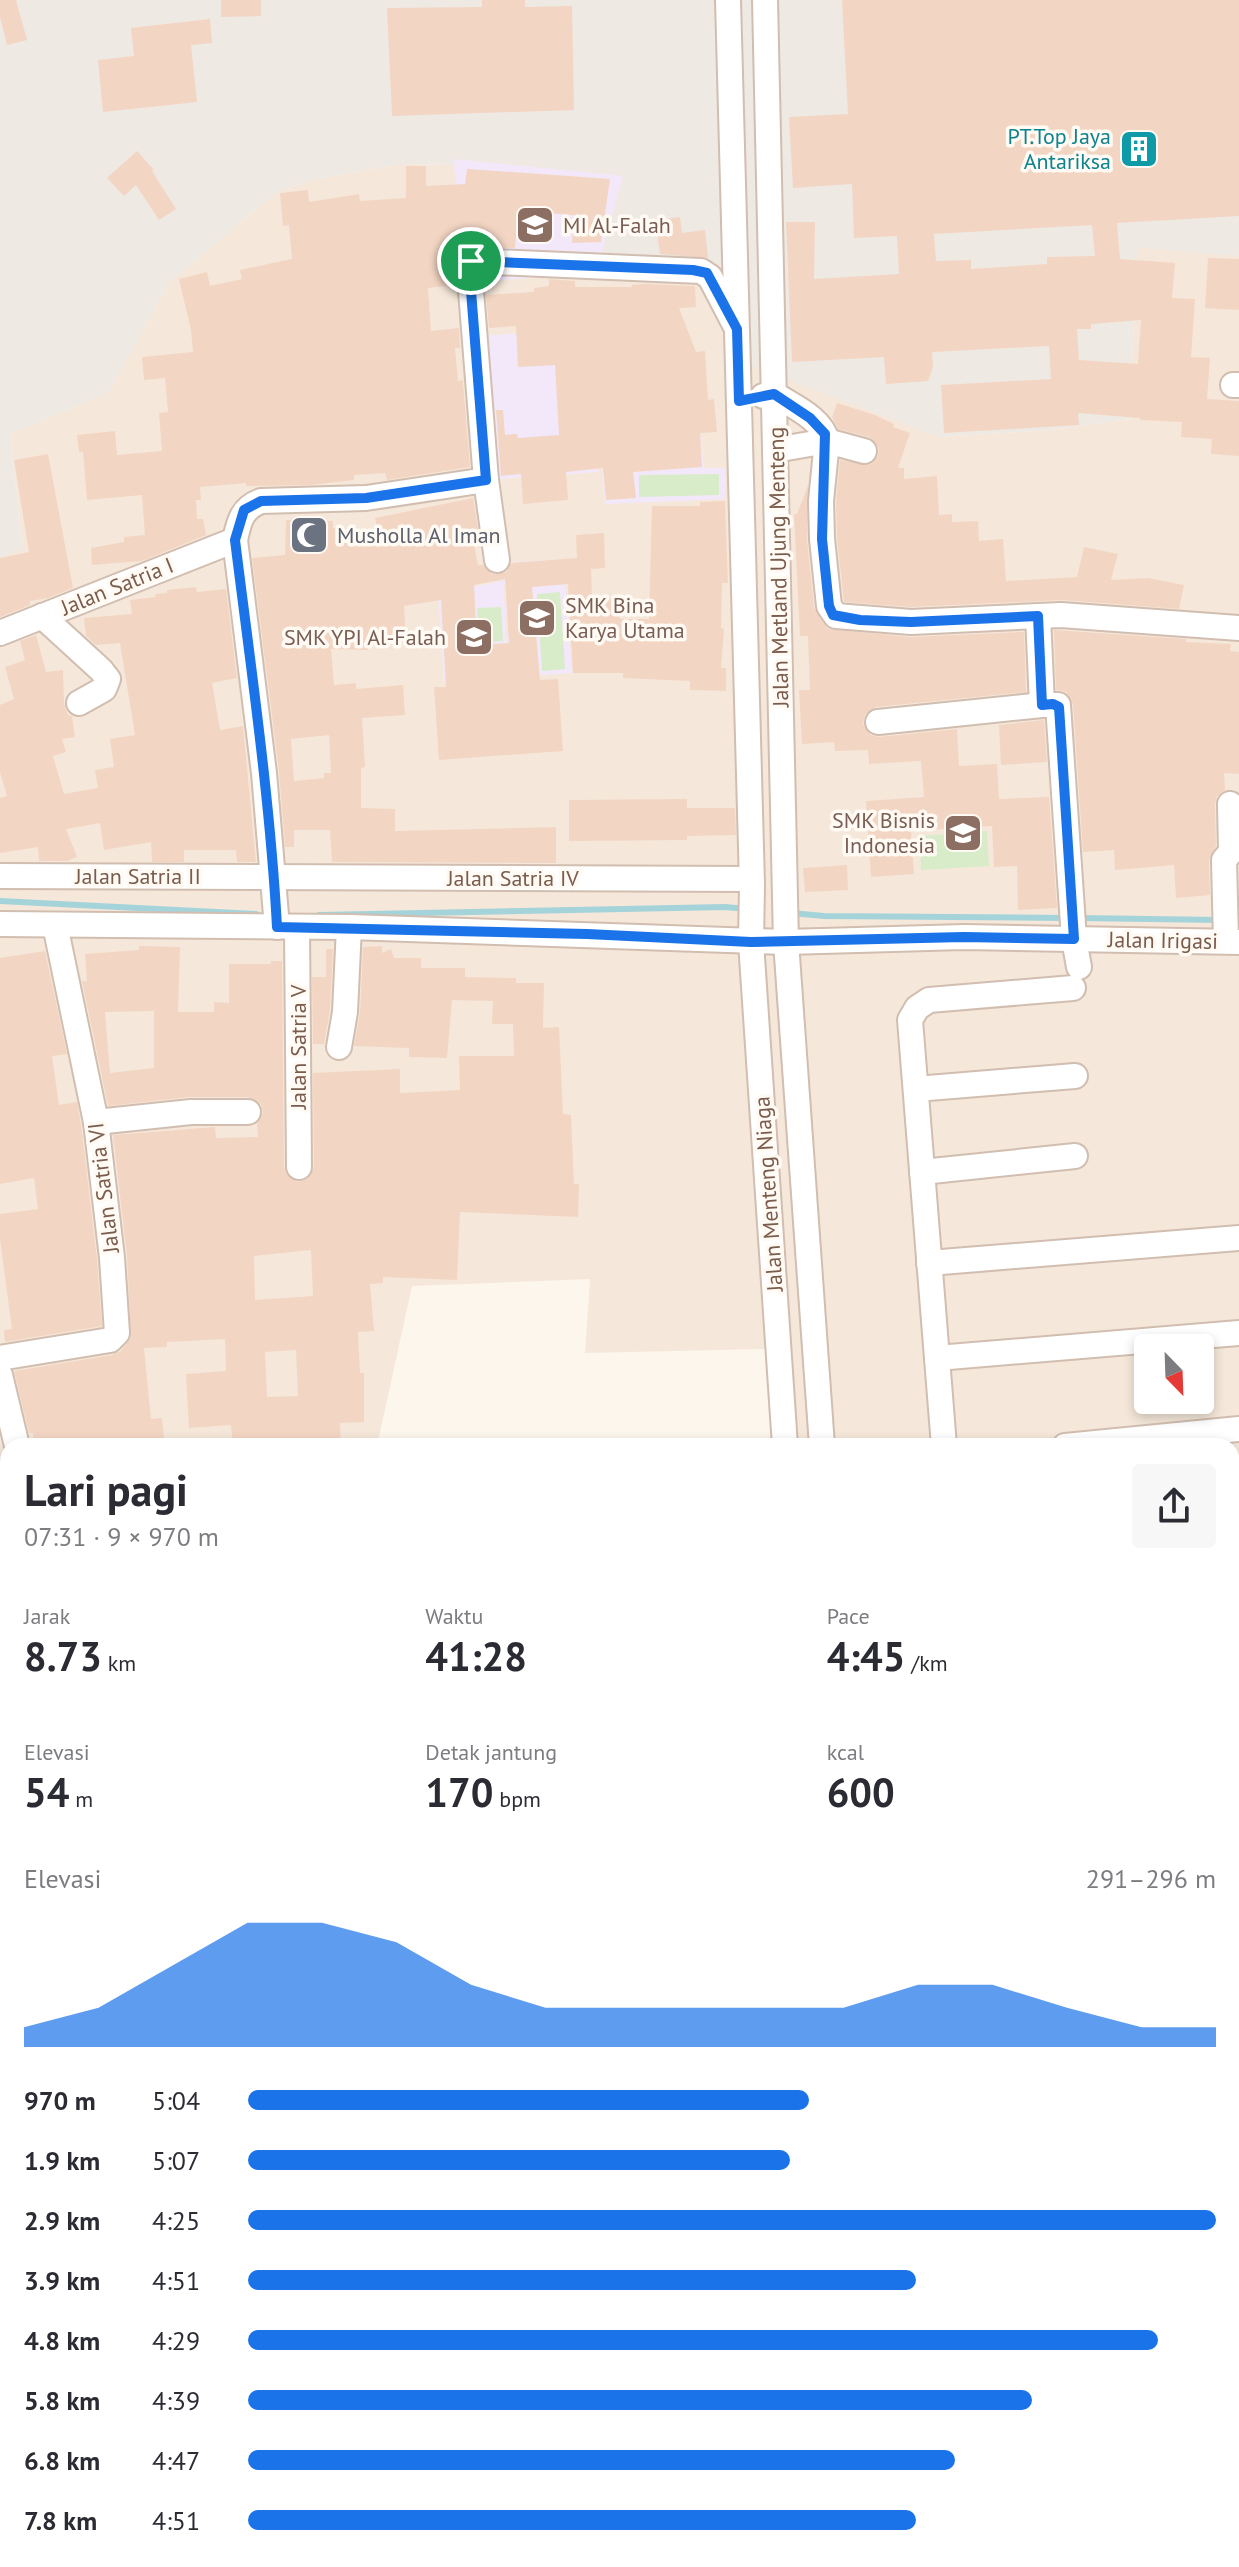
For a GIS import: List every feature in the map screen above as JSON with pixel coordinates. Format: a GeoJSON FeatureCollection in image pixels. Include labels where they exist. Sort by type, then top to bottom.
{"type":"FeatureCollection","features":[{"type":"Feature","properties":{"kind":"street","name":"Jalan Metland Ujung Menteng"},"geometry":{"type":"LineString","coordinates":[[728,0],[751,939]]}},
{"type":"Feature","properties":{"kind":"street","name":"Jalan Metland Ujung Menteng"},"geometry":{"type":"LineString","coordinates":[[765,0],[786,940]]}},
{"type":"Feature","properties":{"kind":"street"},"geometry":{"type":"LineString","coordinates":[[497,560],[486,480],[471,261],[701,271],[710,277],[737,329]]}},
{"type":"Feature","properties":{"kind":"street"},"geometry":{"type":"LineString","coordinates":[[739,401],[774,394],[812,420],[825,434],[822,539],[829,606],[833,615],[860,620],[911,622],[1088,616],[1239,628]]}},
{"type":"Feature","properties":{"kind":"street"},"geometry":{"type":"LineString","coordinates":[[775,450],[827,441],[864,451]]}},
{"type":"Feature","properties":{"kind":"street"},"geometry":{"type":"LineString","coordinates":[[235,540],[244,510],[261,501],[366,498],[486,480]]}},
{"type":"Feature","properties":{"kind":"street","name":"Jalan Satria I"},"geometry":{"type":"LineString","coordinates":[[0,633],[235,540]]}},
{"type":"Feature","properties":{"kind":"street","name":"Jalan Satria V"},"geometry":{"type":"LineString","coordinates":[[235,540],[275,882],[284,923],[299,1167]]}},
{"type":"Feature","properties":{"kind":"street"},"geometry":{"type":"LineString","coordinates":[[42,616],[108,679],[104,689],[79,703]]}},
{"type":"Feature","properties":{"kind":"street"},"geometry":{"type":"LineString","coordinates":[[1038,616],[1042,705]]}},
{"type":"Feature","properties":{"kind":"street"},"geometry":{"type":"LineString","coordinates":[[878,722],[1053,704],[1059,707],[1076,978],[929,1000],[917,1008],[910,1020],[943,1438]]}},
{"type":"Feature","properties":{"kind":"street"},"geometry":{"type":"LineString","coordinates":[[1230,804],[1231,852],[1224,860],[1230,935]]}},
{"type":"Feature","properties":{"kind":"street","name":"Jalan Satria II"},"geometry":{"type":"LineString","coordinates":[[0,876],[275,882]]}},
{"type":"Feature","properties":{"kind":"street","name":"Jalan Satria IV"},"geometry":{"type":"LineString","coordinates":[[275,882],[752,882]]}},
{"type":"Feature","properties":{"kind":"street","name":"Jalan Irigasi"},"geometry":{"type":"LineString","coordinates":[[0,924],[284,923],[786,940],[964,937],[1073,922],[1230,935]]}},
{"type":"Feature","properties":{"kind":"street","name":"Jalan Satria VI"},"geometry":{"type":"LineString","coordinates":[[0,1358],[110,1340],[117,1335],[112,1258],[96,1122],[55,925]]}},
{"type":"Feature","properties":{"kind":"street"},"geometry":{"type":"LineString","coordinates":[[339,1047],[345,1012],[349,927]]}},
{"type":"Feature","properties":{"kind":"street","name":"Jalan Menteng Niaga"},"geometry":{"type":"LineString","coordinates":[[751,939],[784,1438]]}},
{"type":"Feature","properties":{"kind":"street","name":"Jalan Menteng Niaga"},"geometry":{"type":"LineString","coordinates":[[786,940],[821,1438]]}},
{"type":"Feature","properties":{"kind":"street"},"geometry":{"type":"LineString","coordinates":[[916,1089],[1075,1076]]}},
{"type":"Feature","properties":{"kind":"street"},"geometry":{"type":"LineString","coordinates":[[96,1122],[191,1112],[248,1112]]}},
{"type":"Feature","properties":{"kind":"street"},"geometry":{"type":"LineString","coordinates":[[922,1172],[1075,1156]]}},
{"type":"Feature","properties":{"kind":"street"},"geometry":{"type":"LineString","coordinates":[[929,1263],[1239,1238]]}},
{"type":"Feature","properties":{"kind":"street"},"geometry":{"type":"LineString","coordinates":[[937,1358],[1239,1333]]}},
{"type":"Feature","properties":{"kind":"street"},"geometry":{"type":"LineString","coordinates":[[0,1375],[15,1438]]}},
{"type":"Feature","properties":{"kind":"street"},"geometry":{"type":"LineString","coordinates":[[1147,1438],[1239,1429]]}},
{"type":"Feature","properties":{"kind":"shaded area"},"geometry":{"type":"Polygon","coordinates":[[[0,0],[1239,0],[1239,256],[1138,248],[1129,419],[1051,430],[939,437],[726,356],[721,267],[466,267],[458,165],[399,164],[307,181],[274,194],[170,282],[108,393],[10,434],[23,549],[0,557],[0,0]]]}},
{"type":"Feature","properties":{"kind":"shaded area","name":"MI Al-Falah"},"geometry":{"type":"Polygon","coordinates":[[[453,159],[623,176],[596,274],[469,282],[453,159]]]}},
{"type":"Feature","properties":{"kind":"shaded area"},"geometry":{"type":"Polygon","coordinates":[[[399,164],[459,165],[466,267],[721,267],[939,437],[1051,430],[1129,419],[1138,247],[1239,256],[1239,1438],[774,1438],[768,1349],[585,1353],[590,1279],[412,1286],[379,1438],[0,1438],[0,557],[23,548],[10,434],[108,393],[170,282],[274,194],[307,181],[399,164]]]}},
{"type":"Feature","properties":{"kind":"shaded area"},"geometry":{"type":"Polygon","coordinates":[[[593,323],[598,472],[488,480],[471,336],[545,332],[593,323]]]}},
{"type":"Feature","properties":{"kind":"shaded area"},"geometry":{"type":"Polygon","coordinates":[[[701,437],[704,468],[725,468],[725,499],[605,504],[602,477],[605,443],[701,437]]]}},
{"type":"Feature","properties":{"kind":"shaded area","name":"SMK Bina Karya Utama"},"geometry":{"type":"Polygon","coordinates":[[[564,559],[572,673],[511,677],[503,563],[564,559]]]}},
{"type":"Feature","properties":{"kind":"shaded area","name":"SMK YPI Al-Falah"},"geometry":{"type":"Polygon","coordinates":[[[503,581],[509,680],[444,683],[438,593],[503,581]]]}},
{"type":"Feature","properties":{"kind":"green space"},"geometry":{"type":"Polygon","coordinates":[[[719,474],[719,495],[639,497],[639,475],[719,474]]]}},
{"type":"Feature","properties":{"kind":"green space"},"geometry":{"type":"Polygon","coordinates":[[[560,592],[565,669],[542,671],[537,594],[560,592]]]}},
{"type":"Feature","properties":{"kind":"green space"},"geometry":{"type":"Polygon","coordinates":[[[501,607],[503,641],[479,643],[477,608],[501,607]]]}},
{"type":"Feature","properties":{"kind":"green space"},"geometry":{"type":"Polygon","coordinates":[[[987,831],[989,866],[921,870],[920,836],[987,831]]]}},
{"type":"Feature","properties":{"kind":"building"},"geometry":{"type":"Polygon","coordinates":[[[0,0],[16,0],[27,40],[7,45],[0,17],[0,0]]]}},
{"type":"Feature","properties":{"kind":"building"},"geometry":{"type":"Polygon","coordinates":[[[221,0],[261,0],[261,16],[221,17],[221,0]]]}},
{"type":"Feature","properties":{"kind":"building"},"geometry":{"type":"Polygon","coordinates":[[[482,0],[525,0],[525,7],[572,6],[574,110],[392,116],[387,8],[482,7],[482,0]]]}},
{"type":"Feature","properties":{"kind":"building","name":"PT.Top Jaya Antariksa"},"geometry":{"type":"Polygon","coordinates":[[[842,0],[1239,0],[1239,216],[1117,223],[1120,259],[1175,263],[1172,298],[1195,299],[1191,357],[1210,358],[1207,399],[1239,401],[1239,456],[1211,454],[1212,439],[1181,437],[1182,422],[1078,413],[1079,425],[944,433],[941,385],[1051,379],[1049,346],[932,352],[933,367],[928,381],[886,384],[884,357],[792,362],[786,222],[815,222],[814,279],[899,274],[897,236],[854,238],[852,184],[793,188],[789,117],[848,114],[842,0]],[[1092,225],[934,234],[936,261],[971,260],[971,269],[1047,264],[1047,257],[1095,256],[1092,225]],[[1141,320],[1091,324],[1091,329],[1077,329],[1079,360],[1138,364],[1141,320]]]}},
{"type":"Feature","properties":{"kind":"building"},"geometry":{"type":"Polygon","coordinates":[[[210,19],[212,43],[191,45],[197,102],[103,112],[98,60],[134,56],[131,28],[210,19]]]}},
{"type":"Feature","properties":{"kind":"building"},"geometry":{"type":"Polygon","coordinates":[[[137,151],[154,170],[176,209],[159,220],[136,185],[124,196],[107,178],[137,151]]]}},
{"type":"Feature","properties":{"kind":"building"},"geometry":{"type":"Polygon","coordinates":[[[406,166],[426,166],[426,186],[465,184],[467,169],[610,179],[601,242],[572,243],[574,215],[518,211],[515,248],[464,248],[455,261],[455,285],[428,288],[431,331],[459,328],[460,348],[455,348],[458,381],[463,380],[470,467],[387,480],[385,473],[354,475],[354,480],[310,485],[246,486],[246,483],[200,487],[201,500],[196,500],[197,519],[203,519],[206,535],[142,561],[92,565],[91,548],[124,542],[124,537],[145,535],[142,495],[87,500],[83,452],[79,452],[77,435],[115,431],[117,455],[162,451],[159,413],[168,412],[165,378],[144,380],[142,357],[193,352],[179,279],[207,272],[210,286],[242,279],[240,270],[292,259],[289,225],[283,226],[280,193],[308,190],[309,202],[359,194],[360,201],[406,198],[406,166]]]}},
{"type":"Feature","properties":{"kind":"building"},"geometry":{"type":"Polygon","coordinates":[[[680,217],[682,233],[705,230],[708,258],[660,254],[655,220],[680,217]]]}},
{"type":"Feature","properties":{"kind":"building"},"geometry":{"type":"Polygon","coordinates":[[[1208,258],[1239,259],[1239,310],[1205,308],[1208,258]]]}},
{"type":"Feature","properties":{"kind":"building"},"geometry":{"type":"Polygon","coordinates":[[[549,279],[575,281],[575,287],[632,287],[646,284],[695,286],[696,307],[679,308],[696,352],[705,351],[708,400],[714,399],[717,432],[700,433],[702,467],[633,472],[636,498],[606,500],[603,468],[566,472],[568,500],[523,504],[521,474],[501,476],[496,410],[503,410],[505,435],[517,434],[518,438],[559,435],[555,365],[518,367],[516,326],[489,328],[486,295],[534,292],[534,288],[549,286],[549,279]]]}},
{"type":"Feature","properties":{"kind":"building"},"geometry":{"type":"Polygon","coordinates":[[[837,403],[875,415],[894,424],[893,427],[910,433],[898,468],[904,468],[904,479],[937,476],[939,515],[952,514],[952,522],[978,521],[979,541],[1003,539],[1006,581],[1077,577],[1084,547],[1118,554],[1111,580],[1148,578],[1184,585],[1179,609],[1062,600],[911,607],[844,602],[837,538],[840,460],[869,465],[878,456],[879,448],[869,437],[838,429],[832,417],[837,403]]]}},
{"type":"Feature","properties":{"kind":"building"},"geometry":{"type":"Polygon","coordinates":[[[48,454],[73,588],[30,601],[30,605],[0,617],[0,558],[29,552],[14,460],[48,454]]]}},
{"type":"Feature","properties":{"kind":"building"},"geometry":{"type":"Polygon","coordinates":[[[808,485],[807,539],[814,608],[828,629],[910,637],[1024,632],[1026,692],[876,707],[865,715],[863,724],[871,735],[879,737],[957,729],[959,766],[997,764],[999,799],[1049,797],[1057,908],[1018,910],[1017,866],[994,867],[992,826],[911,831],[914,874],[871,877],[866,801],[924,797],[921,761],[869,764],[868,750],[835,751],[834,742],[802,744],[799,690],[810,690],[808,636],[800,636],[794,514],[797,514],[808,485]]]}},
{"type":"Feature","properties":{"kind":"building"},"geometry":{"type":"Polygon","coordinates":[[[473,498],[478,529],[471,530],[478,565],[483,565],[492,574],[506,572],[511,563],[577,558],[576,535],[604,533],[605,568],[591,569],[592,599],[619,598],[620,619],[649,619],[652,506],[700,506],[700,502],[725,501],[728,583],[722,583],[721,628],[724,629],[721,668],[726,668],[726,691],[690,690],[690,681],[623,678],[623,673],[573,673],[568,584],[532,587],[540,680],[558,679],[563,751],[439,760],[434,687],[446,687],[441,600],[404,606],[406,642],[368,644],[368,650],[331,649],[334,685],[356,683],[356,689],[403,685],[405,715],[362,718],[365,767],[361,768],[361,808],[395,809],[395,831],[556,827],[556,863],[332,862],[330,830],[294,830],[294,847],[285,847],[279,771],[252,558],[285,555],[286,520],[333,521],[333,528],[378,531],[375,518],[473,498]],[[505,579],[474,585],[477,645],[509,643],[505,579]],[[329,735],[291,739],[294,781],[324,778],[324,773],[331,773],[329,735]]]}},
{"type":"Feature","properties":{"kind":"building"},"geometry":{"type":"Polygon","coordinates":[[[196,587],[197,592],[226,589],[237,678],[212,683],[220,730],[243,726],[256,862],[237,862],[236,850],[184,850],[184,862],[152,862],[151,842],[104,850],[100,823],[66,829],[77,857],[67,861],[39,861],[38,847],[0,853],[0,798],[7,796],[0,772],[0,705],[14,699],[5,667],[25,660],[20,641],[36,635],[46,672],[63,670],[64,704],[68,715],[72,716],[75,737],[62,739],[66,752],[53,756],[64,794],[98,788],[95,770],[114,767],[110,739],[135,735],[120,643],[96,645],[86,636],[84,618],[132,614],[130,600],[156,597],[155,594],[167,593],[167,590],[196,587]]]}},
{"type":"Feature","properties":{"kind":"building"},"geometry":{"type":"Polygon","coordinates":[[[1054,630],[1231,644],[1230,651],[1239,652],[1239,774],[1224,773],[1225,790],[1217,796],[1215,804],[1216,846],[1209,860],[1210,895],[1176,898],[1174,865],[1115,870],[1114,850],[1083,852],[1073,704],[1066,692],[1056,690],[1054,630]]]}},
{"type":"Feature","properties":{"kind":"building"},"geometry":{"type":"Polygon","coordinates":[[[1044,720],[1047,762],[1001,765],[999,725],[1044,720]]]}},
{"type":"Feature","properties":{"kind":"building"},"geometry":{"type":"Polygon","coordinates":[[[687,799],[687,808],[735,808],[736,835],[687,836],[687,840],[569,841],[569,800],[687,799]]]}},
{"type":"Feature","properties":{"kind":"building"},"geometry":{"type":"Polygon","coordinates":[[[847,865],[848,890],[805,892],[803,868],[847,865]]]}},
{"type":"Feature","properties":{"kind":"building"},"geometry":{"type":"Polygon","coordinates":[[[139,946],[180,947],[178,1012],[214,1012],[214,1002],[229,1003],[229,964],[282,961],[284,1167],[287,1175],[298,1182],[307,1179],[314,1168],[313,1073],[400,1069],[400,1093],[460,1090],[459,1056],[514,1056],[513,1024],[492,1024],[493,1001],[452,1000],[447,1058],[409,1057],[409,1048],[354,1046],[360,1013],[363,947],[382,946],[382,953],[391,949],[394,958],[421,958],[421,968],[465,968],[465,977],[516,978],[516,983],[544,983],[543,1028],[559,1027],[563,1114],[571,1115],[574,1184],[579,1184],[578,1217],[460,1212],[457,1280],[383,1277],[383,1283],[370,1284],[374,1331],[358,1332],[360,1373],[364,1373],[364,1422],[340,1423],[341,1438],[232,1438],[231,1425],[189,1428],[186,1374],[226,1371],[225,1339],[167,1342],[167,1347],[144,1348],[151,1419],[162,1418],[164,1438],[33,1438],[33,1433],[29,1433],[14,1371],[112,1355],[121,1351],[131,1338],[127,1256],[113,1135],[215,1127],[216,1138],[258,1137],[257,1124],[263,1113],[261,1104],[248,1097],[189,1097],[108,1106],[82,981],[87,981],[85,954],[139,950],[139,946]],[[154,1011],[105,1012],[110,1073],[154,1068],[154,1011]],[[311,1250],[254,1256],[255,1300],[313,1296],[311,1250]],[[296,1350],[265,1352],[267,1397],[298,1396],[296,1350]]]}},
{"type":"Feature","properties":{"kind":"building"},"geometry":{"type":"Polygon","coordinates":[[[326,949],[333,949],[330,1010],[324,1044],[313,1044],[312,977],[326,977],[326,949]]]}},
{"type":"Feature","properties":{"kind":"building"},"geometry":{"type":"Polygon","coordinates":[[[45,951],[67,1054],[52,1056],[59,1105],[77,1102],[81,1124],[102,1326],[5,1342],[4,1330],[12,1329],[0,1239],[0,1214],[38,1209],[34,1178],[0,1184],[0,958],[45,951]]]}},
{"type":"Feature","properties":{"kind":"waterway"},"geometry":{"type":"LineString","coordinates":[[0,901],[256,914]]}},
{"type":"Feature","properties":{"kind":"waterway"},"geometry":{"type":"LineString","coordinates":[[319,915],[748,909]]}},
{"type":"Feature","properties":{"kind":"waterway"},"geometry":{"type":"LineString","coordinates":[[791,913],[824,916],[1067,918]]}},
{"type":"Feature","properties":{"kind":"waterway"},"geometry":{"type":"LineString","coordinates":[[1079,918],[1219,920]]}},
{"type":"Feature","properties":{"kind":"place","name":"PT.Top Jaya Antariksa"},"geometry":{"type":"Point","coordinates":[1139,149]}},
{"type":"Feature","properties":{"kind":"place","name":"MI Al-Falah"},"geometry":{"type":"Point","coordinates":[535,225]}},
{"type":"Feature","properties":{"kind":"place","name":"Musholla Al Iman"},"geometry":{"type":"Point","coordinates":[309,535]}},
{"type":"Feature","properties":{"kind":"place","name":"SMK Bina Karya Utama"},"geometry":{"type":"Point","coordinates":[537,618]}},
{"type":"Feature","properties":{"kind":"place","name":"SMK YPI Al-Falah"},"geometry":{"type":"Point","coordinates":[474,637]}},
{"type":"Feature","properties":{"kind":"place","name":"SMK Bisnis Indonesia"},"geometry":{"type":"Point","coordinates":[963,833]}},
{"type":"Feature","properties":{"kind":"route"},"geometry":{"type":"LineString","coordinates":[[471,261],[707,273],[737,329],[739,401],[774,394],[810,418],[825,434],[822,539],[829,606],[833,615],[860,620],[911,622],[1038,616],[1042,705],[1059,707],[1074,939],[964,937],[751,942],[587,934],[277,927],[264,773],[235,540],[241,517],[244,510],[261,501],[366,498],[486,480],[471,261]]}}]}
